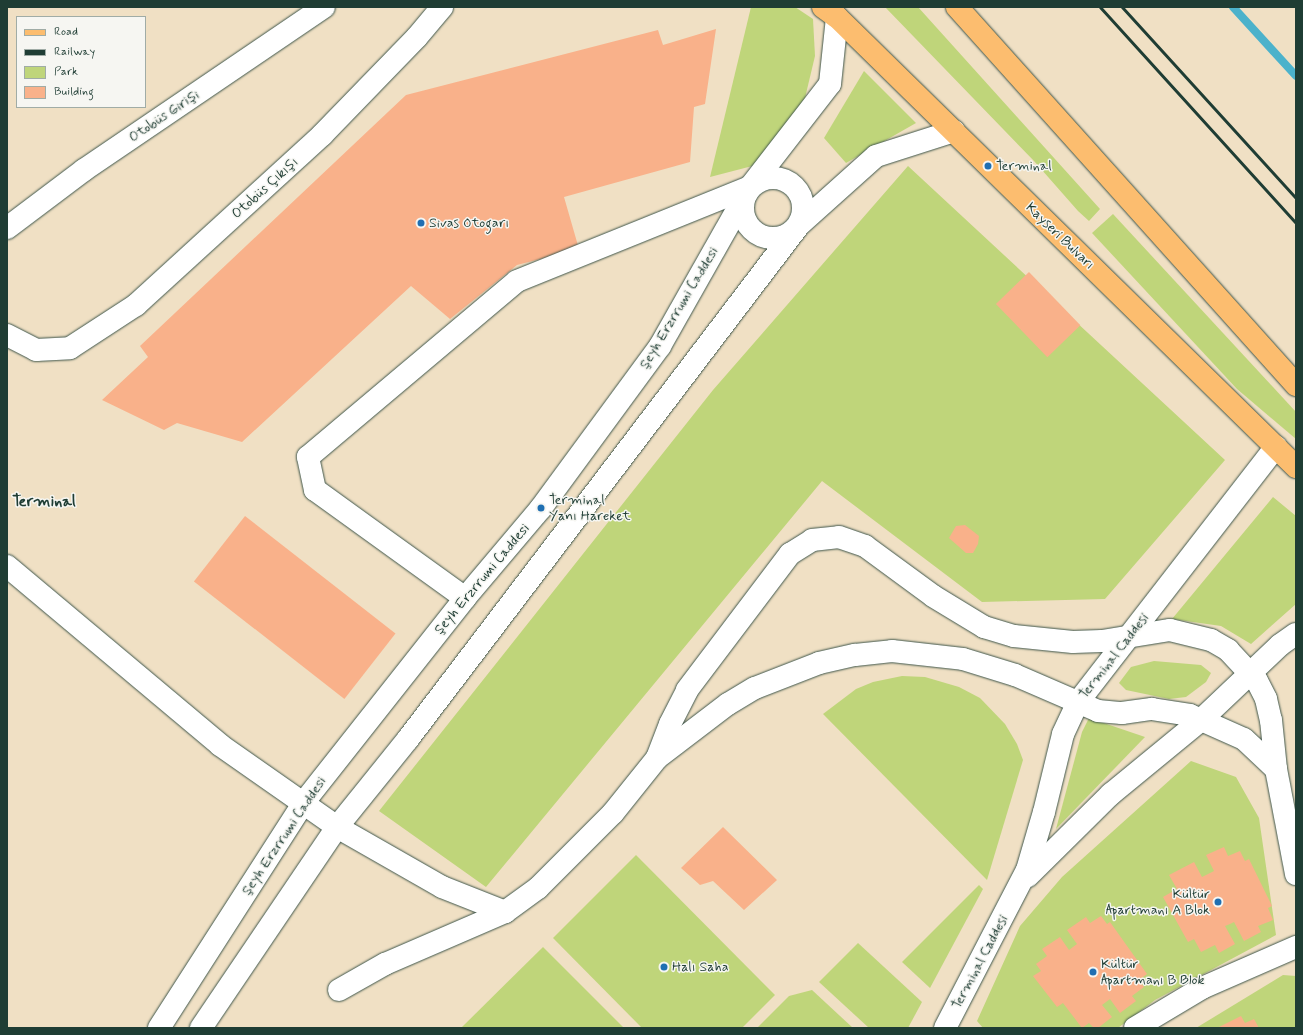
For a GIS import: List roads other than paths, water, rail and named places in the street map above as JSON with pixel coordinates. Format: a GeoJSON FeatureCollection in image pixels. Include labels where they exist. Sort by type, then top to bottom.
{"type":"FeatureCollection","features":[{"type":"Feature","properties":{"kind":"main road"},"geometry":{"type":"LineString","coordinates":[[957,7],[1296,384]]}},
{"type":"Feature","properties":{"kind":"main road","name":"Kayseri Bulvarı"},"geometry":{"type":"LineString","coordinates":[[830,12],[954,131],[1296,467]]}},
{"type":"Feature","properties":{"kind":"street","name":"Otobüs Girişi"},"geometry":{"type":"LineString","coordinates":[[7,228],[84,170],[324,7]]}},
{"type":"Feature","properties":{"kind":"street","name":"Otobüs Çıkışı"},"geometry":{"type":"LineString","coordinates":[[7,335],[36,350],[70,348],[136,305],[322,135],[417,37],[442,7]]}},
{"type":"Feature","properties":{"kind":"street","name":"Şeyh Erzrrumi Caddesi"},"geometry":{"type":"LineString","coordinates":[[158,1028],[304,802],[465,598],[541,508],[660,346],[750,187],[830,84],[830,12]]}},
{"type":"Feature","properties":{"kind":"street"},"geometry":{"type":"LineString","coordinates":[[750,187],[742,206],[743,216],[754,232],[773,239],[792,232],[876,156],[954,131]]}},
{"type":"Feature","properties":{"kind":"street"},"geometry":{"type":"LineString","coordinates":[[201,1028],[338,827],[408,739],[799,225],[803,205],[795,187],[778,178],[768,178],[750,187],[518,281],[308,457],[315,490],[465,598]]}},
{"type":"Feature","properties":{"kind":"street","name":"Terminal Caddesi"},"geometry":{"type":"LineString","coordinates":[[1015,897],[1035,847],[1063,734],[1078,702],[1276,447]]}},
{"type":"Feature","properties":{"kind":"street"},"geometry":{"type":"LineString","coordinates":[[657,758],[670,724],[687,690],[790,554],[812,540],[839,537],[865,546],[933,596],[984,627],[1045,640],[1102,640],[1164,630],[1191,633],[1210,640],[1228,650],[1251,673],[1266,699],[1271,720],[1276,769],[1296,874]]}},
{"type":"Feature","properties":{"kind":"street"},"geometry":{"type":"LineString","coordinates":[[7,566],[220,745],[338,827],[442,887],[505,912]]}},
{"type":"Feature","properties":{"kind":"street","name":"Terminal Caddesi"},"geometry":{"type":"LineString","coordinates":[[945,1028],[1015,897],[1036,866],[1111,794],[1201,720],[1251,673],[1296,634]]}},
{"type":"Feature","properties":{"kind":"street"},"geometry":{"type":"LineString","coordinates":[[339,990],[385,964],[505,912],[538,888],[608,818],[657,758],[728,704],[755,688],[819,663],[855,655],[892,651],[963,659],[1015,675],[1098,711],[1109,713],[1157,710],[1201,720],[1244,739],[1276,769]]}},
{"type":"Feature","properties":{"kind":"street"},"geometry":{"type":"LineString","coordinates":[[1135,1028],[1202,988],[1296,946]]}},
{"type":"Feature","properties":{"kind":"waterway"},"geometry":{"type":"LineString","coordinates":[[1233,7],[1296,76]]}},
{"type":"Feature","properties":{"kind":"railway"},"geometry":{"type":"LineString","coordinates":[[1100,7],[1296,223]]}},
{"type":"Feature","properties":{"kind":"railway"},"geometry":{"type":"LineString","coordinates":[[1122,7],[1296,198]]}},
{"type":"Feature","properties":{"kind":"place","name":"Terminal"},"geometry":{"type":"Point","coordinates":[988,166]}},
{"type":"Feature","properties":{"kind":"place","name":"Sivas Otogarı"},"geometry":{"type":"Point","coordinates":[421,223]}},
{"type":"Feature","properties":{"kind":"place","name":"Terminal Yanı Hareket"},"geometry":{"type":"Point","coordinates":[541,508]}},
{"type":"Feature","properties":{"kind":"place","name":"Kültür Apartmanı A Blok"},"geometry":{"type":"Point","coordinates":[1218,902]}},
{"type":"Feature","properties":{"kind":"place","name":"Halı Saha"},"geometry":{"type":"Point","coordinates":[664,967]}},
{"type":"Feature","properties":{"kind":"place","name":"Kültür Apartmanı B Blok"},"geometry":{"type":"Point","coordinates":[1093,972]}},
{"type":"Feature","properties":{"kind":"district","name":"Terminal"},"geometry":{"type":"Point","coordinates":[44,502]}}]}
